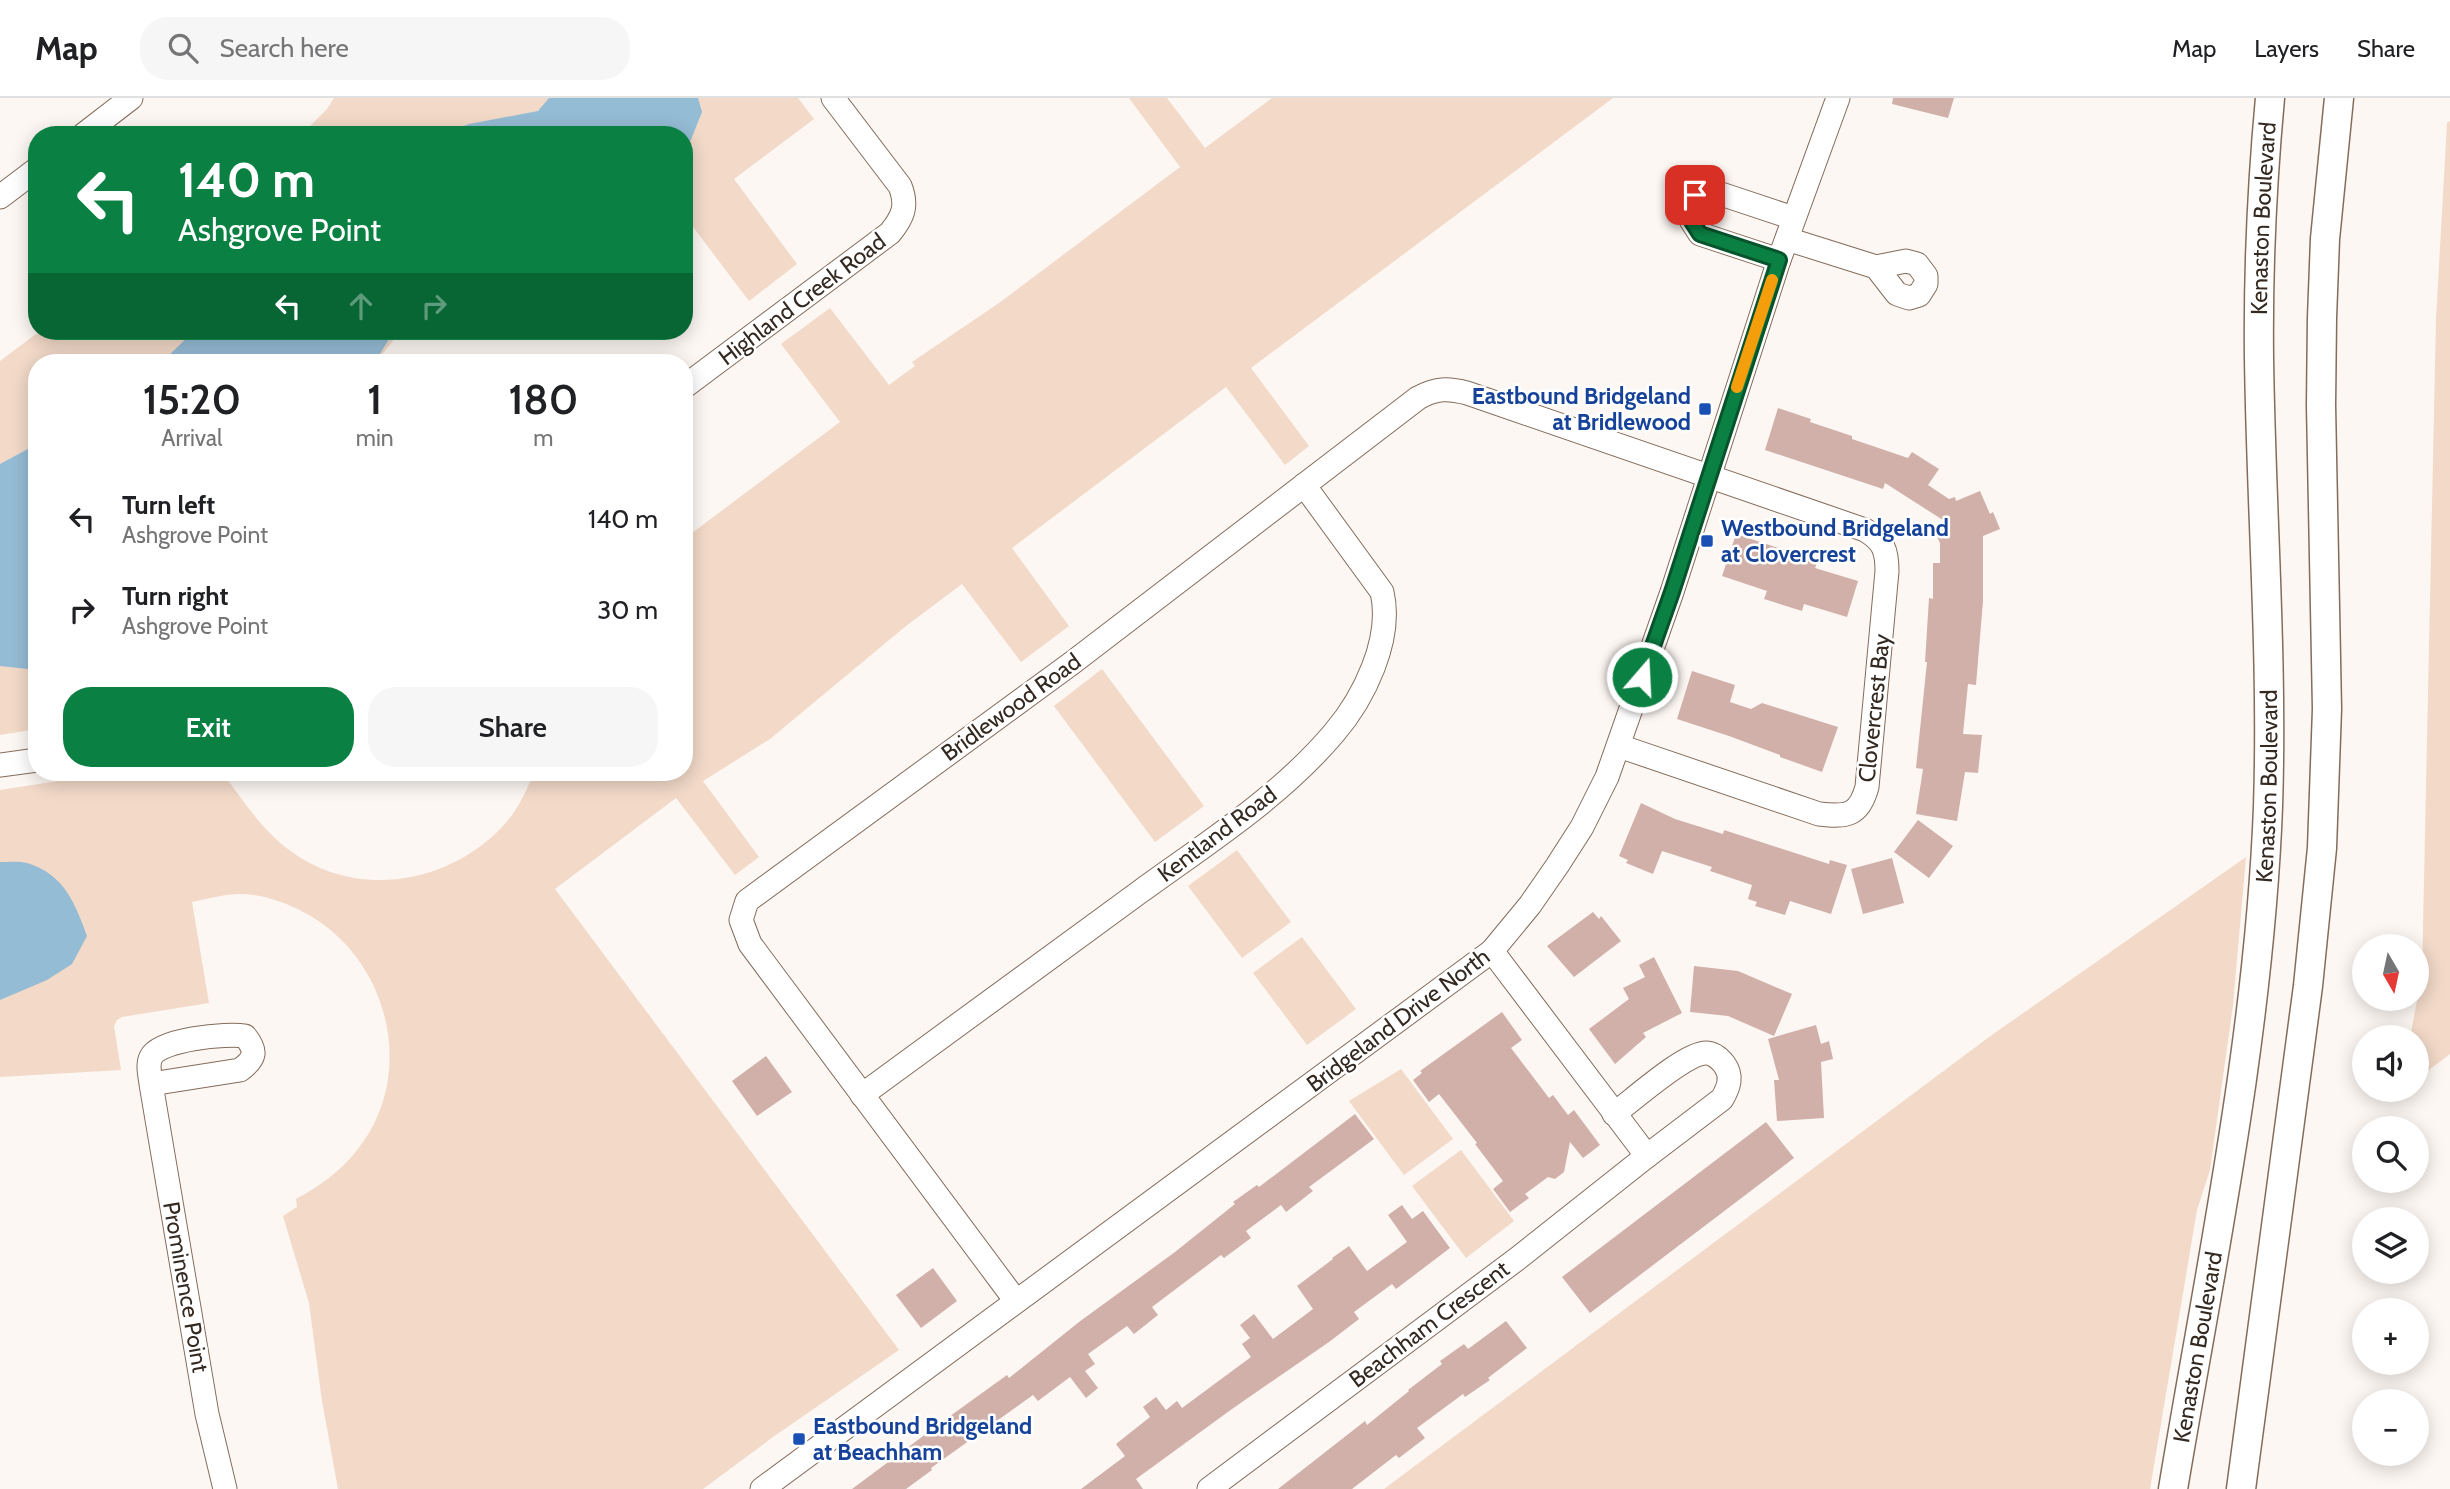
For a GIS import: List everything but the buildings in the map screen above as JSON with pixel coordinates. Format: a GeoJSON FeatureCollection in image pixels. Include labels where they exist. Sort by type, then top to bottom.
{"type":"FeatureCollection","features":[{"type":"Feature","properties":{"kind":"main road","name":"Kenaston Boulevard"},"geometry":{"type":"LineString","coordinates":[[2172,1482],[2241,1098],[2262,917],[2268,806],[2269,696],[2259,305],[2270,98]]}},
{"type":"Feature","properties":{"kind":"main road"},"geometry":{"type":"LineString","coordinates":[[2241,1489],[2308,986],[2322,848],[2327,709],[2321,432],[2322,318],[2329,199],[2339,98]]}},
{"type":"Feature","properties":{"kind":"main road"},"geometry":{"type":"LineString","coordinates":[[2246,1452],[2252,1489]]}},
{"type":"Feature","properties":{"kind":"street"},"geometry":{"type":"LineString","coordinates":[[95,126],[131,98]]}},
{"type":"Feature","properties":{"kind":"street","name":"Highland Creek Road"},"geometry":{"type":"LineString","coordinates":[[693,380],[890,233],[903,217],[905,199],[900,186],[833,98]]}},
{"type":"Feature","properties":{"kind":"street","name":"Bridgeland Drive North"},"geometry":{"type":"LineString","coordinates":[[770,1487],[1016,1301],[1492,951],[1530,905],[1582,827],[1619,746],[1786,239],[1838,98]]}},
{"type":"Feature","properties":{"kind":"street"},"geometry":{"type":"LineString","coordinates":[[0,197],[28,176]]}},
{"type":"Feature","properties":{"kind":"street"},"geometry":{"type":"LineString","coordinates":[[1786,239],[1877,267]]}},
{"type":"Feature","properties":{"kind":"street","name":"Bridlewood Road"},"geometry":{"type":"LineString","coordinates":[[1016,1301],[750,944],[741,920],[747,901],[1072,663],[1430,391],[1443,388],[1467,393],[1709,476]]}},
{"type":"Feature","properties":{"kind":"street","name":"Clovercrest Bay"},"geometry":{"type":"LineString","coordinates":[[1619,746],[1819,814],[1836,816],[1851,813],[1863,803],[1867,787],[1887,571],[1884,544],[1866,530],[1709,476]]}},
{"type":"Feature","properties":{"kind":"street","name":"Kentland Road"},"geometry":{"type":"LineString","coordinates":[[862,1094],[1207,844],[1285,783],[1336,731],[1369,676],[1378,652],[1385,606],[1382,592],[1304,485]]}},
{"type":"Feature","properties":{"kind":"street"},"geometry":{"type":"LineString","coordinates":[[0,765],[28,761]]}},
{"type":"Feature","properties":{"kind":"street"},"geometry":{"type":"LineString","coordinates":[[1492,951],[1647,1156]]}},
{"type":"Feature","properties":{"kind":"street","name":"Beachham Crescent"},"geometry":{"type":"LineString","coordinates":[[1209,1489],[1517,1259],[1722,1099],[1729,1086],[1730,1072],[1719,1058],[1707,1052],[1689,1057],[1614,1114]]}},
{"type":"Feature","properties":{"kind":"street","name":"Prominence Point"},"geometry":{"type":"LineString","coordinates":[[151,1084],[207,1414],[225,1489]]}},
{"type":"Feature","properties":{"kind":"shaded area"},"geometry":{"type":"Polygon","coordinates":[[[334,98],[798,98],[814,119],[734,179],[797,264],[749,301],[693,227],[693,126],[310,126],[334,98]]]}},
{"type":"Feature","properties":{"kind":"shaded area"},"geometry":{"type":"Polygon","coordinates":[[[1129,98],[1167,98],[1205,148],[1272,98],[1613,98],[1251,368],[1309,446],[1285,465],[1226,387],[1012,548],[1069,626],[1021,662],[962,584],[906,626],[770,739],[703,781],[759,857],[735,875],[676,798],[555,889],[899,1350],[703,1489],[338,1489],[322,1401],[309,1303],[283,1216],[297,1207],[296,1199],[345,1164],[375,1121],[386,1091],[390,1059],[387,1028],[378,997],[364,969],[345,943],[311,916],[282,902],[261,896],[234,894],[210,898],[192,902],[209,1003],[117,1020],[114,1026],[121,1070],[0,1077],[0,790],[58,781],[229,781],[261,823],[288,849],[314,865],[342,875],[370,880],[399,879],[428,873],[455,862],[480,847],[512,815],[530,781],[693,781],[693,532],[840,422],[781,344],[830,308],[889,385],[915,366],[912,362],[999,303],[1180,167],[1129,98]]]}},
{"type":"Feature","properties":{"kind":"shaded area"},"geometry":{"type":"Polygon","coordinates":[[[2450,121],[2450,1054],[2429,1070],[2429,1025],[2412,1025],[2415,1012],[2429,1012],[2429,934],[2423,934],[2436,319],[2447,123],[2450,121]]]}},
{"type":"Feature","properties":{"kind":"shaded area"},"geometry":{"type":"Polygon","coordinates":[[[28,340],[394,340],[382,354],[28,354],[28,730],[0,735],[0,361],[28,340]]]}},
{"type":"Feature","properties":{"kind":"shaded area"},"geometry":{"type":"Polygon","coordinates":[[[1102,669],[1204,806],[1155,842],[1054,706],[1102,669]]]}},
{"type":"Feature","properties":{"kind":"shaded area"},"geometry":{"type":"Polygon","coordinates":[[[1237,850],[1291,922],[1242,958],[1188,886],[1237,850]]]}},
{"type":"Feature","properties":{"kind":"shaded area"},"geometry":{"type":"Polygon","coordinates":[[[2246,857],[2233,1005],[2210,1170],[2197,1210],[2150,1489],[1384,1489],[1989,1037],[2246,857]]]}},
{"type":"Feature","properties":{"kind":"shaded area"},"geometry":{"type":"Polygon","coordinates":[[[1302,937],[1356,1009],[1307,1045],[1253,973],[1302,937]]]}},
{"type":"Feature","properties":{"kind":"shaded area"},"geometry":{"type":"Polygon","coordinates":[[[1401,1069],[1453,1139],[1404,1175],[1349,1101],[1401,1069]]]}},
{"type":"Feature","properties":{"kind":"shaded area"},"geometry":{"type":"Polygon","coordinates":[[[1461,1150],[1514,1221],[1466,1258],[1412,1186],[1461,1150]]]}},
{"type":"Feature","properties":{"kind":"water"},"geometry":{"type":"Polygon","coordinates":[[[549,98],[698,98],[702,112],[693,134],[693,126],[464,126],[538,111],[549,98]]]}},
{"type":"Feature","properties":{"kind":"water"},"geometry":{"type":"Polygon","coordinates":[[[185,340],[388,340],[380,354],[170,354],[185,340]]]}},
{"type":"Feature","properties":{"kind":"water"},"geometry":{"type":"Polygon","coordinates":[[[28,449],[28,669],[0,666],[0,464],[28,449]]]}},
{"type":"Feature","properties":{"kind":"water"},"geometry":{"type":"Polygon","coordinates":[[[0,862],[27,863],[50,874],[72,901],[87,936],[72,964],[47,980],[0,1000],[0,862]]]}},
{"type":"Feature","properties":{"kind":"slow traffic"},"geometry":{"type":"LineString","coordinates":[[1737,387],[1772,280]]}},
{"type":"Feature","properties":{"kind":"place","name":"Eastbound Bridgeland at Bridlewood"},"geometry":{"type":"Point","coordinates":[1705,409]}},
{"type":"Feature","properties":{"kind":"place","name":"Westbound Bridgeland at Clovercrest"},"geometry":{"type":"Point","coordinates":[1707,541]}},
{"type":"Feature","properties":{"kind":"place","name":"Eastbound Bridgeland at Beachham"},"geometry":{"type":"Point","coordinates":[799,1439]}},
{"type":"Feature","properties":{"kind":"route"},"geometry":{"type":"LineString","coordinates":[[1642,677],[1779,260],[1700,234],[1691,220],[1690,205],[1695,195]]}}]}
